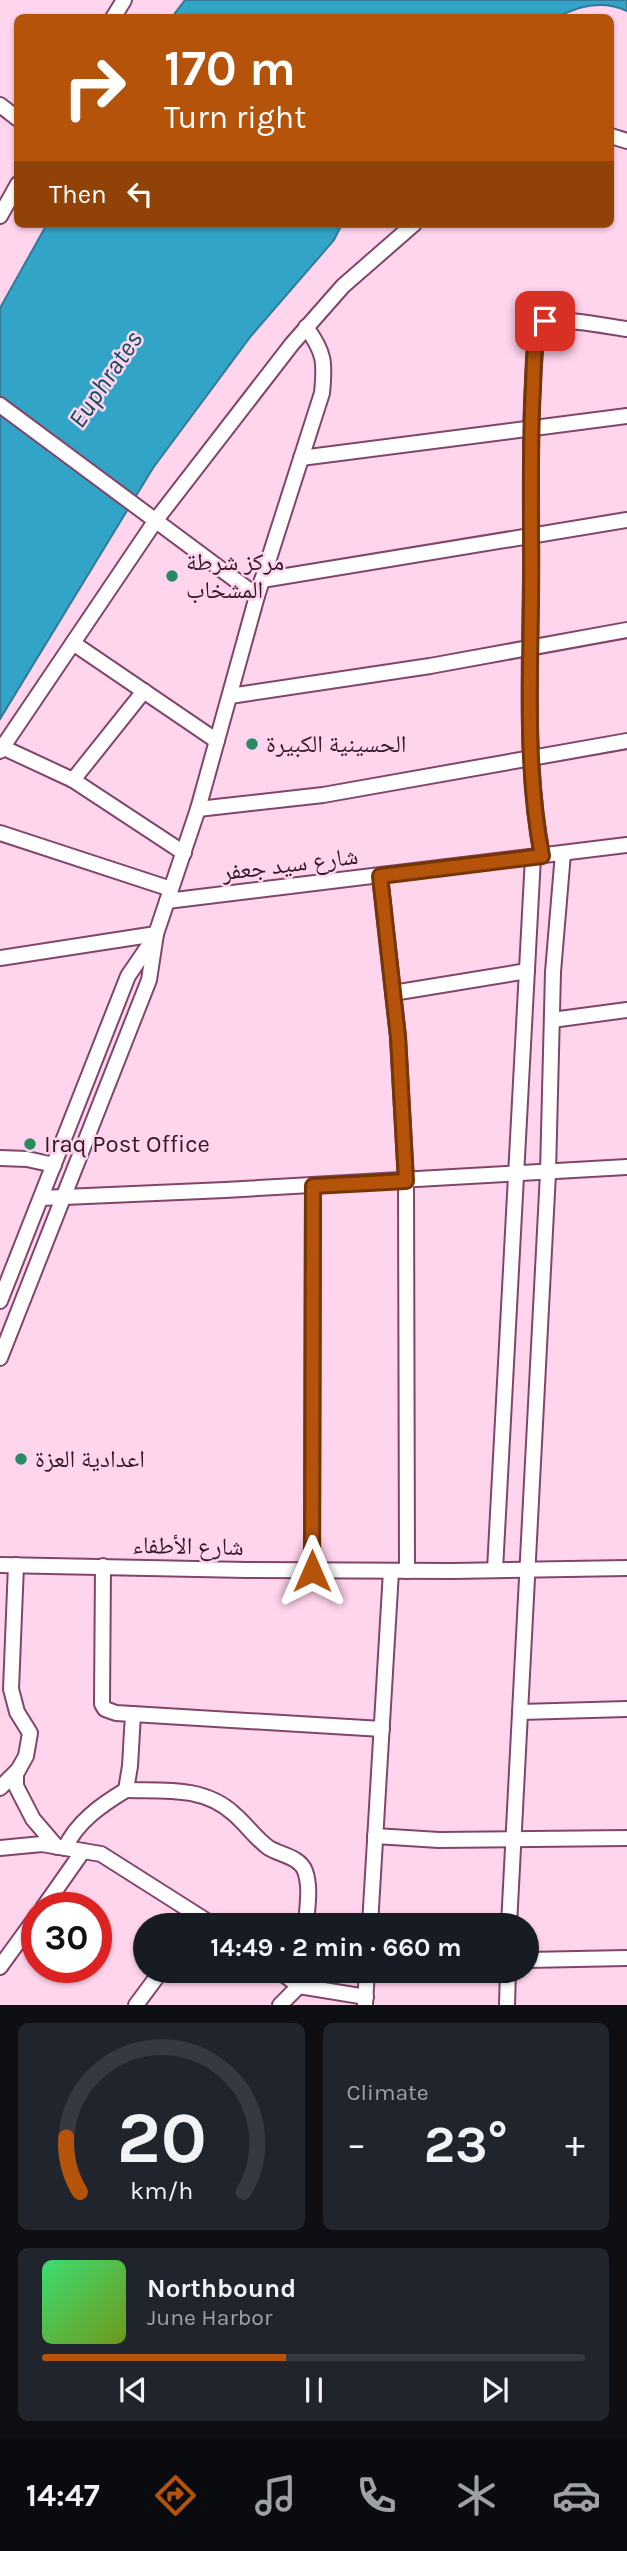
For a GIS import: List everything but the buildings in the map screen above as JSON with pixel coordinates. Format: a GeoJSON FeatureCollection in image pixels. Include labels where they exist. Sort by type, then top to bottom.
{"type":"FeatureCollection","features":[{"type":"Feature","properties":{"kind":"street"},"geometry":{"type":"LineString","coordinates":[[0,105],[14,116]]}},
{"type":"Feature","properties":{"kind":"street"},"geometry":{"type":"LineString","coordinates":[[0,216],[14,191]]}},
{"type":"Feature","properties":{"kind":"street"},"geometry":{"type":"LineString","coordinates":[[184,853],[73,780],[1,749],[156,520],[306,327],[343,286],[409,228]]}},
{"type":"Feature","properties":{"kind":"street"},"geometry":{"type":"LineString","coordinates":[[495,1570],[527,971],[537,857],[532,757],[531,648],[530,427],[534,357],[540,324],[558,320],[627,329]]}},
{"type":"Feature","properties":{"kind":"street"},"geometry":{"type":"LineString","coordinates":[[0,1358],[149,980],[156,934],[198,809],[257,596],[322,393],[322,352],[306,327]]}},
{"type":"Feature","properties":{"kind":"street"},"geometry":{"type":"LineString","coordinates":[[0,405],[257,596]]}},
{"type":"Feature","properties":{"kind":"street"},"geometry":{"type":"LineString","coordinates":[[301,458],[627,416]]}},
{"type":"Feature","properties":{"kind":"street"},"geometry":{"type":"LineString","coordinates":[[262,580],[627,520]]}},
{"type":"Feature","properties":{"kind":"street"},"geometry":{"type":"LineString","coordinates":[[230,696],[430,666],[627,630]]}},
{"type":"Feature","properties":{"kind":"street"},"geometry":{"type":"LineString","coordinates":[[73,643],[217,741]]}},
{"type":"Feature","properties":{"kind":"street"},"geometry":{"type":"LineString","coordinates":[[73,780],[144,691]]}},
{"type":"Feature","properties":{"kind":"street"},"geometry":{"type":"LineString","coordinates":[[198,809],[323,795],[627,741]]}},
{"type":"Feature","properties":{"kind":"street"},"geometry":{"type":"LineString","coordinates":[[0,833],[169,895]]}},
{"type":"Feature","properties":{"kind":"street","name":"شارع سيد جعفر"},"geometry":{"type":"LineString","coordinates":[[169,895],[380,876],[627,845]]}},
{"type":"Feature","properties":{"kind":"street"},"geometry":{"type":"LineString","coordinates":[[509,1913],[548,1174],[554,972],[563,853]]}},
{"type":"Feature","properties":{"kind":"street"},"geometry":{"type":"LineString","coordinates":[[380,876],[393,993],[406,1181],[407,1571]]}},
{"type":"Feature","properties":{"kind":"street"},"geometry":{"type":"LineString","coordinates":[[0,958],[156,934]]}},
{"type":"Feature","properties":{"kind":"street"},"geometry":{"type":"LineString","coordinates":[[0,1301],[128,975],[156,934]]}},
{"type":"Feature","properties":{"kind":"street"},"geometry":{"type":"LineString","coordinates":[[393,993],[527,971]]}},
{"type":"Feature","properties":{"kind":"street"},"geometry":{"type":"LineString","coordinates":[[552,1020],[627,1010]]}},
{"type":"Feature","properties":{"kind":"street"},"geometry":{"type":"LineString","coordinates":[[0,1158],[27,1159],[54,1165]]}},
{"type":"Feature","properties":{"kind":"street"},"geometry":{"type":"LineString","coordinates":[[41,1198],[548,1174],[627,1167]]}},
{"type":"Feature","properties":{"kind":"street"},"geometry":{"type":"LineString","coordinates":[[312,1571],[313,1186]]}},
{"type":"Feature","properties":{"kind":"street","name":"شارع الأطفاء"},"geometry":{"type":"LineString","coordinates":[[0,1564],[312,1571],[627,1568]]}},
{"type":"Feature","properties":{"kind":"street"},"geometry":{"type":"LineString","coordinates":[[16,1564],[11,1689],[18,1712],[30,1733],[26,1756],[16,1774],[16,1786],[33,1819],[61,1848]]}},
{"type":"Feature","properties":{"kind":"street"},"geometry":{"type":"LineString","coordinates":[[103,1566],[102,1704],[109,1712],[382,1729]]}},
{"type":"Feature","properties":{"kind":"street"},"geometry":{"type":"LineString","coordinates":[[371,1913],[391,1571]]}},
{"type":"Feature","properties":{"kind":"street"},"geometry":{"type":"LineString","coordinates":[[520,1712],[627,1709]]}},
{"type":"Feature","properties":{"kind":"street"},"geometry":{"type":"LineString","coordinates":[[126,1790],[133,1714]]}},
{"type":"Feature","properties":{"kind":"street"},"geometry":{"type":"LineString","coordinates":[[0,1788],[18,1770]]}},
{"type":"Feature","properties":{"kind":"street"},"geometry":{"type":"LineString","coordinates":[[61,1848],[89,1816],[126,1790],[197,1793],[218,1802],[235,1814],[253,1836],[270,1848],[295,1859],[304,1868],[308,1888],[307,1913]]}},
{"type":"Feature","properties":{"kind":"street"},"geometry":{"type":"LineString","coordinates":[[375,1836],[439,1840],[627,1838]]}},
{"type":"Feature","properties":{"kind":"street"},"geometry":{"type":"LineString","coordinates":[[0,1848],[42,1844],[101,1854],[190,1913]]}},
{"type":"Feature","properties":{"kind":"street"},"geometry":{"type":"LineString","coordinates":[[54,1892],[83,1851]]}},
{"type":"Feature","properties":{"kind":"street"},"geometry":{"type":"LineString","coordinates":[[0,1967],[21,1938]]}},
{"type":"Feature","properties":{"kind":"street"},"geometry":{"type":"LineString","coordinates":[[539,1960],[627,1958]]}},
{"type":"Feature","properties":{"kind":"street"},"geometry":{"type":"LineString","coordinates":[[136,2005],[152,1983]]}},
{"type":"Feature","properties":{"kind":"street"},"geometry":{"type":"LineString","coordinates":[[295,1983],[365,2001],[366,1983]]}},
{"type":"Feature","properties":{"kind":"street"},"geometry":{"type":"LineString","coordinates":[[280,2005],[300,1983]]}},
{"type":"Feature","properties":{"kind":"street"},"geometry":{"type":"LineString","coordinates":[[507,2005],[508,1983]]}},
{"type":"Feature","properties":{"kind":"water"},"geometry":{"type":"Polygon","coordinates":[[[185,0],[627,0],[627,11],[600,5],[582,7],[564,14],[174,14],[185,0]]]}},
{"type":"Feature","properties":{"kind":"water","name":"Euphrates"},"geometry":{"type":"Polygon","coordinates":[[[45,228],[340,228],[334,240],[251,336],[153,468],[0,719],[0,308],[45,228]]]}},
{"type":"Feature","properties":{"kind":"place","name":"مركز شرطة المشخاب"},"geometry":{"type":"Point","coordinates":[172,576]}},
{"type":"Feature","properties":{"kind":"place","name":"الحسينية الكبيرة"},"geometry":{"type":"Point","coordinates":[252,744]}},
{"type":"Feature","properties":{"kind":"place","name":"Iraq Post Office"},"geometry":{"type":"Point","coordinates":[30,1144]}},
{"type":"Feature","properties":{"kind":"place","name":"اعدادية العزة"},"geometry":{"type":"Point","coordinates":[21,1459]}},
{"type":"Feature","properties":{"kind":"route"},"geometry":{"type":"LineString","coordinates":[[312,1571],[313,1186],[406,1181],[398,1037],[380,876],[542,856],[534,813],[530,712],[530,427],[537,331],[545,321]]}}]}
